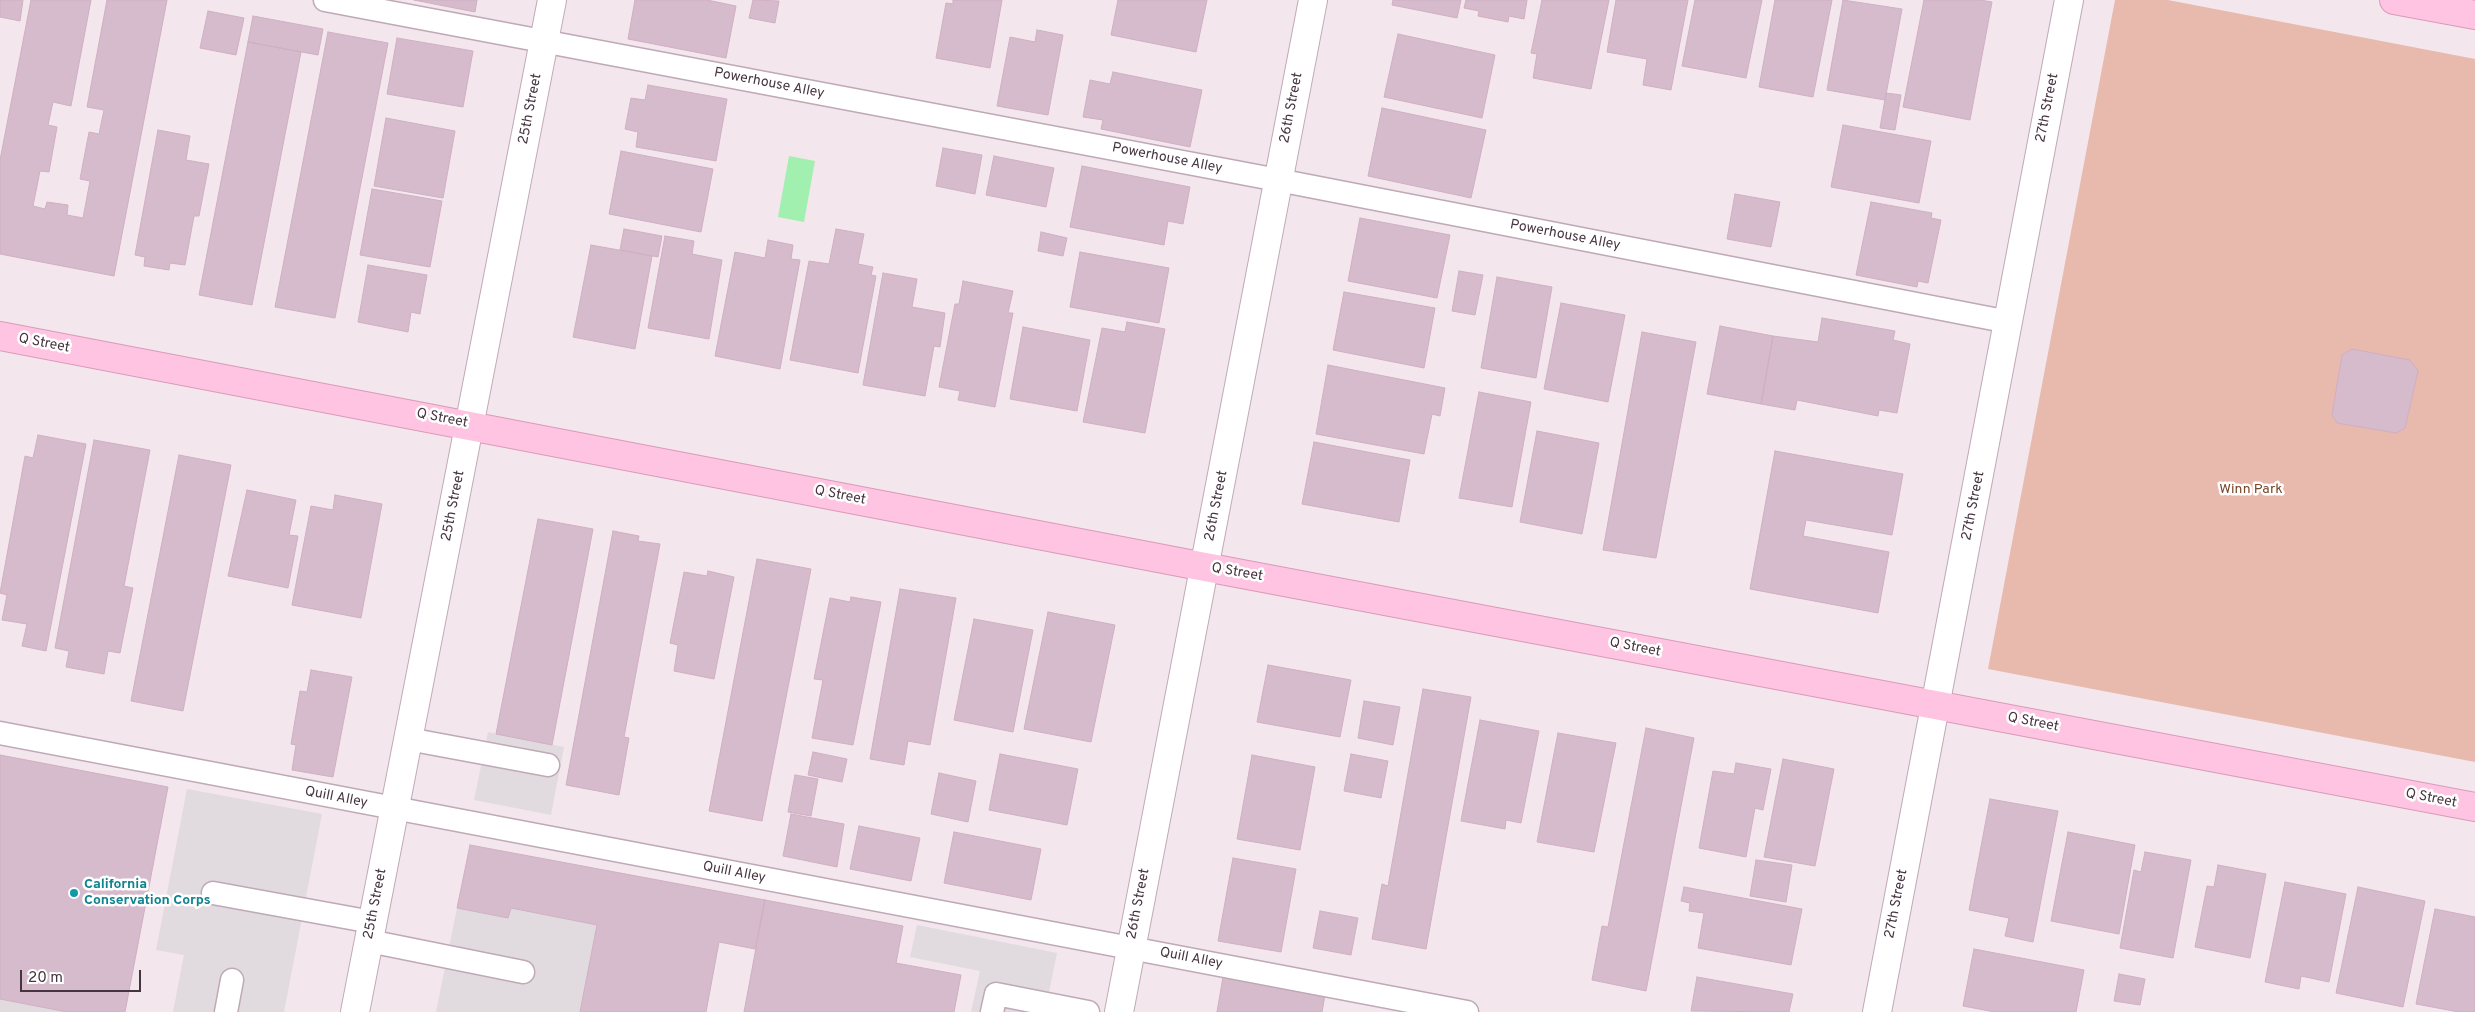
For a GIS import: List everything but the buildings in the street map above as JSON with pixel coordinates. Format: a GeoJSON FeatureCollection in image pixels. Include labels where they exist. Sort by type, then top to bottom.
{"type":"FeatureCollection","features":[{"type":"Feature","properties":{"kind":"main road"},"geometry":{"type":"LineString","coordinates":[[2394,0],[2475,16]]}},
{"type":"Feature","properties":{"kind":"main road","name":"Q Street"},"geometry":{"type":"LineString","coordinates":[[0,336],[1205,568],[2475,807]]}},
{"type":"Feature","properties":{"kind":"street","name":"25th Street"},"geometry":{"type":"LineString","coordinates":[[355,1012],[552,0]]}},
{"type":"Feature","properties":{"kind":"street","name":"26th Street"},"geometry":{"type":"LineString","coordinates":[[1119,1012],[1313,0]]}},
{"type":"Feature","properties":{"kind":"street","name":"27th Street"},"geometry":{"type":"LineString","coordinates":[[1877,1012],[2009,322],[2068,0]]}},
{"type":"Feature","properties":{"kind":"lane","name":"Powerhouse Alley"},"geometry":{"type":"LineString","coordinates":[[325,0],[1278,180],[2009,322]]}},
{"type":"Feature","properties":{"kind":"lane","name":"Quill Alley"},"geometry":{"type":"LineString","coordinates":[[0,733],[1467,1012]]}},
{"type":"Feature","properties":{"kind":"lane"},"geometry":{"type":"LineString","coordinates":[[408,738],[548,764]]}},
{"type":"Feature","properties":{"kind":"lane"},"geometry":{"type":"LineString","coordinates":[[213,893],[370,931],[523,972]]}},
{"type":"Feature","properties":{"kind":"lane"},"geometry":{"type":"LineString","coordinates":[[226,1012],[232,980]]}},
{"type":"Feature","properties":{"kind":"lane"},"geometry":{"type":"LineString","coordinates":[[992,1012],[996,994],[1088,1012]]}},
{"type":"Feature","properties":{"kind":"green space","name":"Winn Park"},"geometry":{"type":"Polygon","coordinates":[[[2115,0],[2168,0],[2475,59],[2475,762],[1988,669],[2115,0]]]}},
{"type":"Feature","properties":{"kind":"shaded area"},"geometry":{"type":"Polygon","coordinates":[[[789,156],[815,161],[804,222],[778,217],[789,156]]]}},
{"type":"Feature","properties":{"kind":"shaded area"},"geometry":{"type":"Polygon","coordinates":[[[488,732],[564,747],[551,815],[474,800],[488,732]]]}},
{"type":"Feature","properties":{"kind":"shaded area"},"geometry":{"type":"Polygon","coordinates":[[[187,789],[322,814],[284,1012],[173,1012],[184,955],[156,950],[187,789]]]}},
{"type":"Feature","properties":{"kind":"shaded area"},"geometry":{"type":"Polygon","coordinates":[[[457,908],[508,918],[511,908],[597,925],[580,1012],[436,1012],[457,908]]]}},
{"type":"Feature","properties":{"kind":"shaded area"},"geometry":{"type":"Polygon","coordinates":[[[917,925],[1057,953],[1045,1012],[971,1012],[980,971],[910,957],[917,925]]]}},
{"type":"Feature","properties":{"kind":"shaded area"},"geometry":{"type":"Polygon","coordinates":[[[0,999],[67,1012],[0,1012],[0,999]]]}},
{"type":"Feature","properties":{"kind":"place","name":"California Conservation Corps"},"geometry":{"type":"Point","coordinates":[74,893]}}]}
